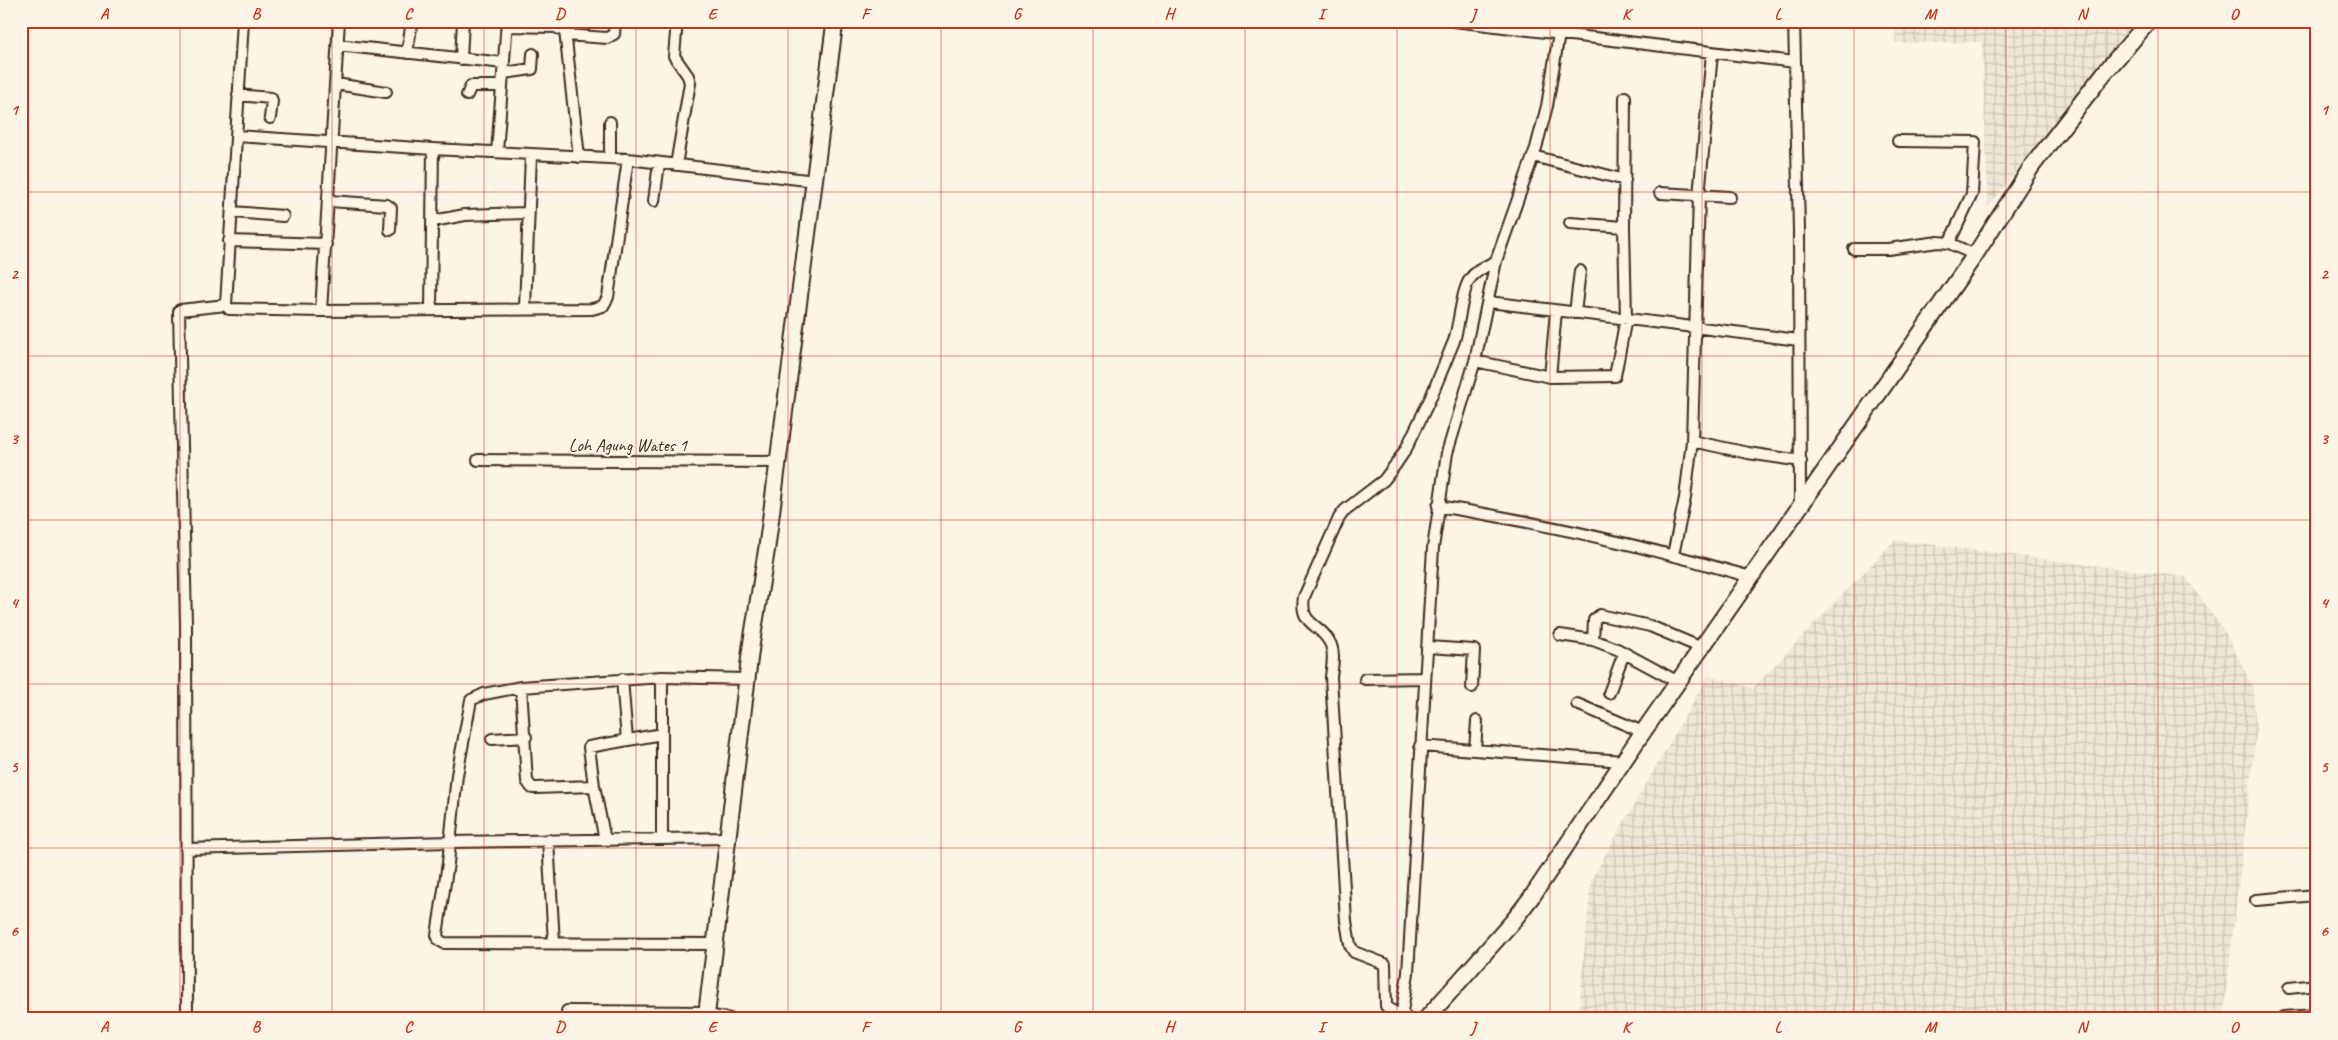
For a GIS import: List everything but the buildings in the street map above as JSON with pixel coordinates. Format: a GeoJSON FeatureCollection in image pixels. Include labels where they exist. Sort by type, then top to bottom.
{"type":"FeatureCollection","features":[{"type":"Feature","properties":{"kind":"main road"},"geometry":{"type":"LineString","coordinates":[[707,1015],[747,679],[778,462],[835,21]]}},
{"type":"Feature","properties":{"kind":"main road"},"geometry":{"type":"LineString","coordinates":[[1426,1019],[1528,901],[1623,760],[1975,255],[2050,140],[2149,21]]}},
{"type":"Feature","properties":{"kind":"street"},"geometry":{"type":"LineString","coordinates":[[226,305],[228,241],[232,212],[243,21]]}},
{"type":"Feature","properties":{"kind":"street"},"geometry":{"type":"LineString","coordinates":[[321,311],[339,21]]}},
{"type":"Feature","properties":{"kind":"street"},"geometry":{"type":"LineString","coordinates":[[407,53],[412,21]]}},
{"type":"Feature","properties":{"kind":"street"},"geometry":{"type":"LineString","coordinates":[[461,59],[463,21]]}},
{"type":"Feature","properties":{"kind":"street"},"geometry":{"type":"LineString","coordinates":[[566,35],[607,38],[614,34],[615,21]]}},
{"type":"Feature","properties":{"kind":"street"},"geometry":{"type":"LineString","coordinates":[[676,165],[690,83],[688,76],[674,56],[677,21]]}},
{"type":"Feature","properties":{"kind":"street"},"geometry":{"type":"LineString","coordinates":[[1454,21],[1712,54],[1794,62]]}},
{"type":"Feature","properties":{"kind":"street"},"geometry":{"type":"LineString","coordinates":[[1794,21],[1799,230],[1800,507]]}},
{"type":"Feature","properties":{"kind":"street"},"geometry":{"type":"LineString","coordinates":[[496,152],[507,24],[555,27],[562,29],[566,35],[580,157]]}},
{"type":"Feature","properties":{"kind":"street"},"geometry":{"type":"LineString","coordinates":[[1496,261],[1477,272],[1467,284],[1459,326],[1454,341],[1406,449],[1384,480],[1345,510],[1339,518],[1304,597],[1302,606],[1306,618],[1325,635],[1333,655],[1332,677],[1346,921],[1350,945],[1356,954],[1385,964],[1386,1006],[1395,1013],[1404,1015],[1420,746],[1438,506],[1447,453],[1475,361],[1489,302],[1496,261],[1533,156],[1547,106],[1559,34]]}},
{"type":"Feature","properties":{"kind":"street"},"geometry":{"type":"LineString","coordinates":[[338,45],[461,59],[504,68],[532,69],[533,54]]}},
{"type":"Feature","properties":{"kind":"street"},"geometry":{"type":"LineString","coordinates":[[1673,555],[1685,498],[1692,441],[1699,196],[1712,54]]}},
{"type":"Feature","properties":{"kind":"street"},"geometry":{"type":"LineString","coordinates":[[336,84],[386,92]]}},
{"type":"Feature","properties":{"kind":"street"},"geometry":{"type":"LineString","coordinates":[[468,95],[471,86],[502,86]]}},
{"type":"Feature","properties":{"kind":"street"},"geometry":{"type":"LineString","coordinates":[[238,95],[271,98],[270,118]]}},
{"type":"Feature","properties":{"kind":"street"},"geometry":{"type":"LineString","coordinates":[[1475,361],[1550,377],[1616,376],[1626,318],[1624,227],[1625,97]]}},
{"type":"Feature","properties":{"kind":"street"},"geometry":{"type":"LineString","coordinates":[[610,122],[610,158]]}},
{"type":"Feature","properties":{"kind":"street"},"geometry":{"type":"LineString","coordinates":[[237,136],[531,155],[628,159],[815,181]]}},
{"type":"Feature","properties":{"kind":"street"},"geometry":{"type":"LineString","coordinates":[[1898,141],[1976,142],[1972,194],[1949,243]]}},
{"type":"Feature","properties":{"kind":"street"},"geometry":{"type":"LineString","coordinates":[[431,310],[433,149]]}},
{"type":"Feature","properties":{"kind":"street"},"geometry":{"type":"LineString","coordinates":[[526,308],[527,213],[531,155]]}},
{"type":"Feature","properties":{"kind":"street"},"geometry":{"type":"LineString","coordinates":[[1533,156],[1625,180]]}},
{"type":"Feature","properties":{"kind":"street"},"geometry":{"type":"LineString","coordinates":[[187,1019],[186,624],[180,310],[226,305],[232,309],[321,311],[592,308],[603,306],[606,302],[628,159]]}},
{"type":"Feature","properties":{"kind":"street"},"geometry":{"type":"LineString","coordinates":[[654,202],[659,163]]}},
{"type":"Feature","properties":{"kind":"street"},"geometry":{"type":"LineString","coordinates":[[1660,193],[1730,197]]}},
{"type":"Feature","properties":{"kind":"street"},"geometry":{"type":"LineString","coordinates":[[329,201],[387,205],[390,208],[390,230]]}},
{"type":"Feature","properties":{"kind":"street"},"geometry":{"type":"LineString","coordinates":[[232,212],[283,216]]}},
{"type":"Feature","properties":{"kind":"street"},"geometry":{"type":"LineString","coordinates":[[433,221],[465,215],[527,213]]}},
{"type":"Feature","properties":{"kind":"street"},"geometry":{"type":"LineString","coordinates":[[1570,223],[1624,227]]}},
{"type":"Feature","properties":{"kind":"street"},"geometry":{"type":"LineString","coordinates":[[228,241],[326,244]]}},
{"type":"Feature","properties":{"kind":"street"},"geometry":{"type":"LineString","coordinates":[[1854,249],[1894,248],[1938,242],[1949,243],[1975,255]]}},
{"type":"Feature","properties":{"kind":"street"},"geometry":{"type":"LineString","coordinates":[[1575,313],[1580,271]]}},
{"type":"Feature","properties":{"kind":"street"},"geometry":{"type":"LineString","coordinates":[[1489,302],[1626,318],[1696,329],[1799,340]]}},
{"type":"Feature","properties":{"kind":"street"},"geometry":{"type":"LineString","coordinates":[[1550,377],[1556,311]]}},
{"type":"Feature","properties":{"kind":"street"},"geometry":{"type":"LineString","coordinates":[[1692,441],[1748,453],[1800,461]]}},
{"type":"Feature","properties":{"kind":"street","name":"Loh Agung Wates 1"},"geometry":{"type":"LineString","coordinates":[[478,460],[778,462]]}},
{"type":"Feature","properties":{"kind":"street"},"geometry":{"type":"LineString","coordinates":[[1438,506],[1547,525],[1673,555],[1751,577]]}},
{"type":"Feature","properties":{"kind":"street"},"geometry":{"type":"LineString","coordinates":[[1592,640],[1594,620],[1600,615],[1650,626],[1702,648]]}},
{"type":"Feature","properties":{"kind":"street"},"geometry":{"type":"LineString","coordinates":[[1560,635],[1592,640],[1624,653],[1678,682]]}},
{"type":"Feature","properties":{"kind":"street"},"geometry":{"type":"LineString","coordinates":[[1428,647],[1474,650],[1472,687]]}},
{"type":"Feature","properties":{"kind":"street"},"geometry":{"type":"LineString","coordinates":[[1609,693],[1624,653]]}},
{"type":"Feature","properties":{"kind":"street"},"geometry":{"type":"LineString","coordinates":[[662,676],[662,838]]}},
{"type":"Feature","properties":{"kind":"street"},"geometry":{"type":"LineString","coordinates":[[716,944],[444,943],[439,940],[438,935],[450,842],[456,775],[471,700],[484,694],[521,686],[662,676],[747,679]]}},
{"type":"Feature","properties":{"kind":"street"},"geometry":{"type":"LineString","coordinates":[[1365,679],[1425,678]]}},
{"type":"Feature","properties":{"kind":"street"},"geometry":{"type":"LineString","coordinates":[[622,679],[627,740]]}},
{"type":"Feature","properties":{"kind":"street"},"geometry":{"type":"LineString","coordinates":[[521,686],[526,737],[526,781],[532,788],[594,786]]}},
{"type":"Feature","properties":{"kind":"street"},"geometry":{"type":"LineString","coordinates":[[1577,704],[1643,732]]}},
{"type":"Feature","properties":{"kind":"street"},"geometry":{"type":"LineString","coordinates":[[1476,750],[1477,721]]}},
{"type":"Feature","properties":{"kind":"street"},"geometry":{"type":"LineString","coordinates":[[605,840],[594,786],[589,747],[662,734]]}},
{"type":"Feature","properties":{"kind":"street"},"geometry":{"type":"LineString","coordinates":[[492,738],[526,737]]}},
{"type":"Feature","properties":{"kind":"street"},"geometry":{"type":"LineString","coordinates":[[1420,746],[1623,760]]}},
{"type":"Feature","properties":{"kind":"street"},"geometry":{"type":"LineString","coordinates":[[2317,788],[2317,796]]}},
{"type":"Feature","properties":{"kind":"street"},"geometry":{"type":"LineString","coordinates":[[186,850],[450,842],[729,838]]}},
{"type":"Feature","properties":{"kind":"street"},"geometry":{"type":"LineString","coordinates":[[548,840],[554,943]]}},
{"type":"Feature","properties":{"kind":"street"},"geometry":{"type":"LineString","coordinates":[[2256,900],[2317,895]]}},
{"type":"Feature","properties":{"kind":"street"},"geometry":{"type":"LineString","coordinates":[[2289,988],[2317,985]]}},
{"type":"Feature","properties":{"kind":"street"},"geometry":{"type":"LineString","coordinates":[[568,1011],[707,1015],[730,1019]]}},
{"type":"Feature","properties":{"kind":"street"},"geometry":{"type":"LineString","coordinates":[[2284,1017],[2317,1015]]}},
{"type":"Feature","properties":{"kind":"shaded area"},"geometry":{"type":"Polygon","coordinates":[[[1896,21],[2135,21],[1988,207],[1982,42],[1895,43],[1896,21]]]}},
{"type":"Feature","properties":{"kind":"shaded area"},"geometry":{"type":"Polygon","coordinates":[[[1895,540],[2186,577],[2228,637],[2253,688],[2256,734],[2223,1019],[1578,1019],[1591,880],[1708,676],[1753,688],[1895,540]]]}}]}
